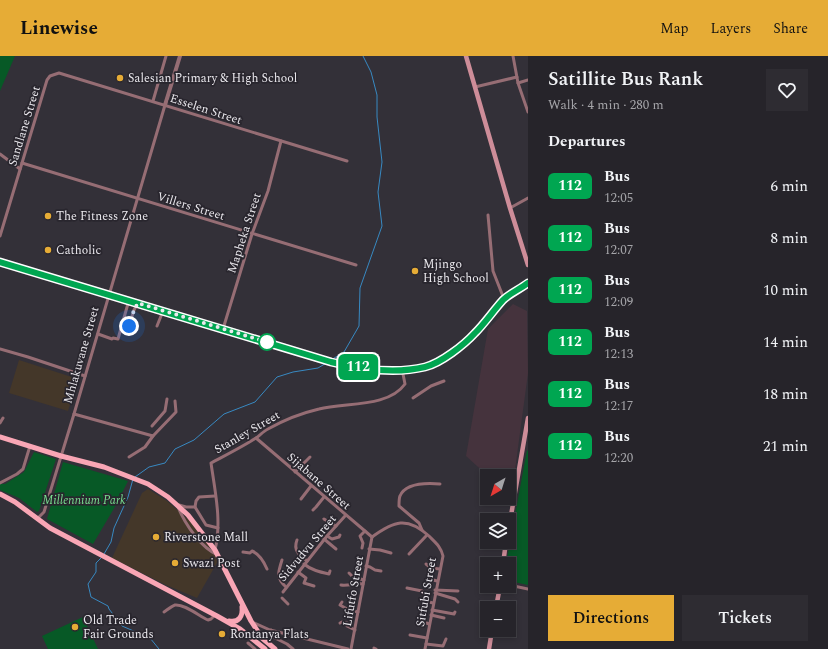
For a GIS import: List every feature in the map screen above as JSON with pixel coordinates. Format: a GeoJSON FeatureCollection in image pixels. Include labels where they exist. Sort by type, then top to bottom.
{"type":"FeatureCollection","features":[{"type":"Feature","properties":{"kind":"main road"},"geometry":{"type":"LineString","coordinates":[[466,56],[528,265]]}},
{"type":"Feature","properties":{"kind":"main road"},"geometry":{"type":"LineString","coordinates":[[511,513],[528,418]]}},
{"type":"Feature","properties":{"kind":"main road"},"geometry":{"type":"LineString","coordinates":[[0,436],[61,456],[104,467],[148,484],[168,497],[188,515],[218,555],[242,608],[240,619],[230,622],[92,551],[50,528],[15,502],[0,494]]}},
{"type":"Feature","properties":{"kind":"main road"},"geometry":{"type":"LineString","coordinates":[[236,595],[262,638],[275,649]]}},
{"type":"Feature","properties":{"kind":"main road"},"geometry":{"type":"LineString","coordinates":[[216,615],[240,630],[265,649]]}},
{"type":"Feature","properties":{"kind":"main road"},"geometry":{"type":"LineString","coordinates":[[489,649],[491,637]]}},
{"type":"Feature","properties":{"kind":"street"},"geometry":{"type":"LineString","coordinates":[[153,101],[166,56]]}},
{"type":"Feature","properties":{"kind":"street","name":"Mhlakuvane Street"},"geometry":{"type":"LineString","coordinates":[[37,519],[44,512],[180,56]]}},
{"type":"Feature","properties":{"kind":"street"},"geometry":{"type":"LineString","coordinates":[[513,56],[518,83],[528,112]]}},
{"type":"Feature","properties":{"kind":"street","name":"Esselen Street"},"geometry":{"type":"LineString","coordinates":[[59,73],[347,161]]}},
{"type":"Feature","properties":{"kind":"street","name":"Sandlane Street"},"geometry":{"type":"LineString","coordinates":[[0,236],[47,80],[50,76],[59,73]]}},
{"type":"Feature","properties":{"kind":"street"},"geometry":{"type":"LineString","coordinates":[[475,87],[517,77]]}},
{"type":"Feature","properties":{"kind":"street"},"geometry":{"type":"LineString","coordinates":[[518,83],[528,80]]}},
{"type":"Feature","properties":{"kind":"street","name":"Mapheka Street"},"geometry":{"type":"LineString","coordinates":[[223,329],[252,234],[268,191],[281,141]]}},
{"type":"Feature","properties":{"kind":"street"},"geometry":{"type":"LineString","coordinates":[[0,154],[20,169]]}},
{"type":"Feature","properties":{"kind":"street","name":"Villers Street"},"geometry":{"type":"LineString","coordinates":[[22,163],[356,265]]}},
{"type":"Feature","properties":{"kind":"street"},"geometry":{"type":"LineString","coordinates":[[510,208],[528,198]]}},
{"type":"Feature","properties":{"kind":"street"},"geometry":{"type":"LineString","coordinates":[[488,215],[493,271],[504,299]]}},
{"type":"Feature","properties":{"kind":"street"},"geometry":{"type":"LineString","coordinates":[[0,262],[305,354],[341,364],[373,370],[402,370],[426,367],[457,350],[475,334],[504,299],[528,283]]}},
{"type":"Feature","properties":{"kind":"street"},"geometry":{"type":"LineString","coordinates":[[98,334],[112,339],[118,339],[129,300]]}},
{"type":"Feature","properties":{"kind":"street"},"geometry":{"type":"LineString","coordinates":[[127,332],[134,310],[138,303]]}},
{"type":"Feature","properties":{"kind":"street"},"geometry":{"type":"LineString","coordinates":[[157,326],[163,311]]}},
{"type":"Feature","properties":{"kind":"street"},"geometry":{"type":"LineString","coordinates":[[0,349],[28,356],[85,376]]}},
{"type":"Feature","properties":{"kind":"street","name":"Stanley Street"},"geometry":{"type":"LineString","coordinates":[[215,550],[218,537],[218,528],[211,463],[287,419],[320,408],[373,401],[388,397],[401,390],[405,384],[402,370]]}},
{"type":"Feature","properties":{"kind":"street"},"geometry":{"type":"LineString","coordinates":[[413,398],[427,388],[444,381]]}},
{"type":"Feature","properties":{"kind":"street"},"geometry":{"type":"LineString","coordinates":[[152,426],[165,411],[167,399]]}},
{"type":"Feature","properties":{"kind":"street"},"geometry":{"type":"LineString","coordinates":[[129,457],[145,447],[153,436],[176,412],[175,401]]}},
{"type":"Feature","properties":{"kind":"street"},"geometry":{"type":"LineString","coordinates":[[74,414],[153,436]]}},
{"type":"Feature","properties":{"kind":"street"},"geometry":{"type":"LineString","coordinates":[[0,423],[3,418]]}},
{"type":"Feature","properties":{"kind":"street","name":"Sijabane Street"},"geometry":{"type":"LineString","coordinates":[[256,438],[345,516],[372,537]]}},
{"type":"Feature","properties":{"kind":"street"},"geometry":{"type":"LineString","coordinates":[[0,482],[18,474],[23,469],[30,446]]}},
{"type":"Feature","properties":{"kind":"street"},"geometry":{"type":"LineString","coordinates":[[295,472],[310,458]]}},
{"type":"Feature","properties":{"kind":"street"},"geometry":{"type":"LineString","coordinates":[[422,530],[419,523],[399,506],[400,496],[404,491],[415,485],[440,484]]}},
{"type":"Feature","properties":{"kind":"street"},"geometry":{"type":"LineString","coordinates":[[301,499],[311,486]]}},
{"type":"Feature","properties":{"kind":"street"},"geometry":{"type":"LineString","coordinates":[[194,507],[199,497],[215,496]]}},
{"type":"Feature","properties":{"kind":"street"},"geometry":{"type":"LineString","coordinates":[[312,510],[324,497]]}},
{"type":"Feature","properties":{"kind":"street"},"geometry":{"type":"LineString","coordinates":[[177,504],[186,507],[194,507]]}},
{"type":"Feature","properties":{"kind":"street"},"geometry":{"type":"LineString","coordinates":[[177,504],[180,512],[198,539],[212,553],[218,555]]}},
{"type":"Feature","properties":{"kind":"street"},"geometry":{"type":"LineString","coordinates":[[194,507],[206,524],[218,528]]}},
{"type":"Feature","properties":{"kind":"street","name":"Sidvudvu Street"},"geometry":{"type":"LineString","coordinates":[[282,592],[326,537],[345,516]]}},
{"type":"Feature","properties":{"kind":"street"},"geometry":{"type":"LineString","coordinates":[[324,519],[336,526]]}},
{"type":"Feature","properties":{"kind":"street","name":"Sitfubi Street"},"geometry":{"type":"LineString","coordinates":[[372,537],[391,525],[403,523],[412,524],[422,530],[442,550],[443,556],[425,649]]}},
{"type":"Feature","properties":{"kind":"street"},"geometry":{"type":"LineString","coordinates":[[362,548],[363,543],[360,536],[365,531]]}},
{"type":"Feature","properties":{"kind":"street"},"geometry":{"type":"LineString","coordinates":[[326,537],[332,539],[339,537],[340,535]]}},
{"type":"Feature","properties":{"kind":"street"},"geometry":{"type":"LineString","coordinates":[[409,554],[427,535]]}},
{"type":"Feature","properties":{"kind":"street"},"geometry":{"type":"LineString","coordinates":[[326,537],[336,549]]}},
{"type":"Feature","properties":{"kind":"street","name":"Lifutfo Street"},"geometry":{"type":"LineString","coordinates":[[351,649],[372,537]]}},
{"type":"Feature","properties":{"kind":"street"},"geometry":{"type":"LineString","coordinates":[[297,540],[295,550],[309,567],[329,574],[330,571]]}},
{"type":"Feature","properties":{"kind":"street"},"geometry":{"type":"LineString","coordinates":[[369,549],[380,550],[391,554]]}},
{"type":"Feature","properties":{"kind":"street"},"geometry":{"type":"LineString","coordinates":[[243,552],[252,551],[255,553],[267,569]]}},
{"type":"Feature","properties":{"kind":"street"},"geometry":{"type":"LineString","coordinates":[[282,560],[279,569],[279,576],[281,582],[286,587]]}},
{"type":"Feature","properties":{"kind":"street"},"geometry":{"type":"LineString","coordinates":[[426,564],[431,568],[440,569]]}},
{"type":"Feature","properties":{"kind":"street"},"geometry":{"type":"LineString","coordinates":[[366,566],[381,571]]}},
{"type":"Feature","properties":{"kind":"street"},"geometry":{"type":"LineString","coordinates":[[298,572],[306,578],[304,583],[314,586]]}},
{"type":"Feature","properties":{"kind":"street"},"geometry":{"type":"LineString","coordinates":[[349,573],[353,577],[364,580]]}},
{"type":"Feature","properties":{"kind":"street"},"geometry":{"type":"LineString","coordinates":[[428,588],[430,579],[437,581]]}},
{"type":"Feature","properties":{"kind":"street"},"geometry":{"type":"LineString","coordinates":[[341,585],[348,586],[355,583],[363,584]]}},
{"type":"Feature","properties":{"kind":"street"},"geometry":{"type":"LineString","coordinates":[[516,586],[528,589]]}},
{"type":"Feature","properties":{"kind":"street"},"geometry":{"type":"LineString","coordinates":[[408,588],[422,591],[428,602],[433,603]]}},
{"type":"Feature","properties":{"kind":"street"},"geometry":{"type":"LineString","coordinates":[[435,592],[458,592]]}},
{"type":"Feature","properties":{"kind":"street"},"geometry":{"type":"LineString","coordinates":[[435,592],[455,599],[458,602]]}},
{"type":"Feature","properties":{"kind":"street"},"geometry":{"type":"LineString","coordinates":[[282,598],[288,604]]}},
{"type":"Feature","properties":{"kind":"street"},"geometry":{"type":"LineString","coordinates":[[342,602],[340,605],[342,607],[358,612]]}},
{"type":"Feature","properties":{"kind":"street"},"geometry":{"type":"LineString","coordinates":[[164,612],[175,605],[187,608],[208,620],[212,619],[216,615]]}},
{"type":"Feature","properties":{"kind":"street"},"geometry":{"type":"LineString","coordinates":[[432,610],[454,614],[455,612]]}},
{"type":"Feature","properties":{"kind":"street"},"geometry":{"type":"LineString","coordinates":[[431,615],[444,618]]}},
{"type":"Feature","properties":{"kind":"street"},"geometry":{"type":"LineString","coordinates":[[419,620],[429,624]]}},
{"type":"Feature","properties":{"kind":"street"},"geometry":{"type":"LineString","coordinates":[[251,621],[271,630],[348,649]]}},
{"type":"Feature","properties":{"kind":"street"},"geometry":{"type":"LineString","coordinates":[[340,623],[347,623],[347,626],[355,630]]}},
{"type":"Feature","properties":{"kind":"street"},"geometry":{"type":"LineString","coordinates":[[271,630],[275,638],[293,649]]}},
{"type":"Feature","properties":{"kind":"street"},"geometry":{"type":"LineString","coordinates":[[410,635],[427,638]]}},
{"type":"Feature","properties":{"kind":"street"},"geometry":{"type":"LineString","coordinates":[[426,644],[443,646],[446,639]]}},
{"type":"Feature","properties":{"kind":"street"},"geometry":{"type":"LineString","coordinates":[[248,643],[255,649]]}},
{"type":"Feature","properties":{"kind":"shaded area"},"geometry":{"type":"Polygon","coordinates":[[[513,304],[527,311],[528,373],[515,469],[480,469],[466,456],[488,329],[513,304]]]}},
{"type":"Feature","properties":{"kind":"shaded area"},"geometry":{"type":"Polygon","coordinates":[[[19,360],[78,379],[68,411],[9,393],[19,360]]]}},
{"type":"Feature","properties":{"kind":"shaded area","name":"Riverstone Mall"},"geometry":{"type":"Polygon","coordinates":[[[148,489],[167,501],[190,521],[205,540],[218,561],[197,598],[166,585],[112,558],[142,493],[148,489]]]}},
{"type":"Feature","properties":{"kind":"green space"},"geometry":{"type":"Polygon","coordinates":[[[0,56],[15,56],[0,91],[0,56]]]}},
{"type":"Feature","properties":{"kind":"green space"},"geometry":{"type":"Polygon","coordinates":[[[527,450],[528,585],[516,582],[516,557],[507,557],[509,549],[516,549],[515,513],[527,450]]]}},
{"type":"Feature","properties":{"kind":"green space"},"geometry":{"type":"Polygon","coordinates":[[[34,452],[56,459],[39,511],[37,512],[19,498],[0,490],[0,484],[5,484],[24,472],[34,452]]]}},
{"type":"Feature","properties":{"kind":"green space","name":"Millennium Park"},"geometry":{"type":"Polygon","coordinates":[[[63,462],[128,481],[93,544],[47,519],[63,462]]]}},
{"type":"Feature","properties":{"kind":"green space","name":"Old Trade Fair Grounds"},"geometry":{"type":"Polygon","coordinates":[[[83,617],[98,649],[48,649],[42,636],[83,617]]]}},
{"type":"Feature","properties":{"kind":"waterway"},"geometry":{"type":"LineString","coordinates":[[331,360],[344,352],[359,326],[360,288],[382,226],[378,192],[382,162],[377,117],[377,95],[371,72],[363,56]]}},
{"type":"Feature","properties":{"kind":"waterway"},"geometry":{"type":"LineString","coordinates":[[135,477],[149,467],[165,463],[175,449],[194,440],[224,414],[255,402],[277,377],[293,372],[318,368],[328,362]]}},
{"type":"Feature","properties":{"kind":"waterway"},"geometry":{"type":"LineString","coordinates":[[104,554],[111,542],[114,528],[128,497],[133,479]]}},
{"type":"Feature","properties":{"kind":"waterway"},"geometry":{"type":"LineString","coordinates":[[101,558],[96,563],[96,572],[88,584],[91,597],[108,606],[122,626],[150,638],[159,649]]}},
{"type":"Feature","properties":{"kind":"bus line","name":"112"},"geometry":{"type":"LineString","coordinates":[[0,262],[331,362],[373,370],[402,370],[426,367],[443,358],[457,350],[475,334],[504,299],[528,283]]}},
{"type":"Feature","properties":{"kind":"place","name":"Salesian Primary & High School"},"geometry":{"type":"Point","coordinates":[120,78]}},
{"type":"Feature","properties":{"kind":"place","name":"The Fitness Zone"},"geometry":{"type":"Point","coordinates":[48,216]}},
{"type":"Feature","properties":{"kind":"place","name":"Catholic"},"geometry":{"type":"Point","coordinates":[48,250]}},
{"type":"Feature","properties":{"kind":"place","name":"Mjingo High School"},"geometry":{"type":"Point","coordinates":[415,271]}},
{"type":"Feature","properties":{"kind":"place","name":"Riverstone Mall"},"geometry":{"type":"Point","coordinates":[156,537]}},
{"type":"Feature","properties":{"kind":"place","name":"Swazi Post"},"geometry":{"type":"Point","coordinates":[175,563]}},
{"type":"Feature","properties":{"kind":"place","name":"Old Trade Fair Grounds"},"geometry":{"type":"Point","coordinates":[75,627]}},
{"type":"Feature","properties":{"kind":"place","name":"Rontanya Flats"},"geometry":{"type":"Point","coordinates":[222,634]}},
{"type":"Feature","properties":{"kind":"route"},"geometry":{"type":"LineString","coordinates":[[129,326],[138,303],[267,342]]}}]}
